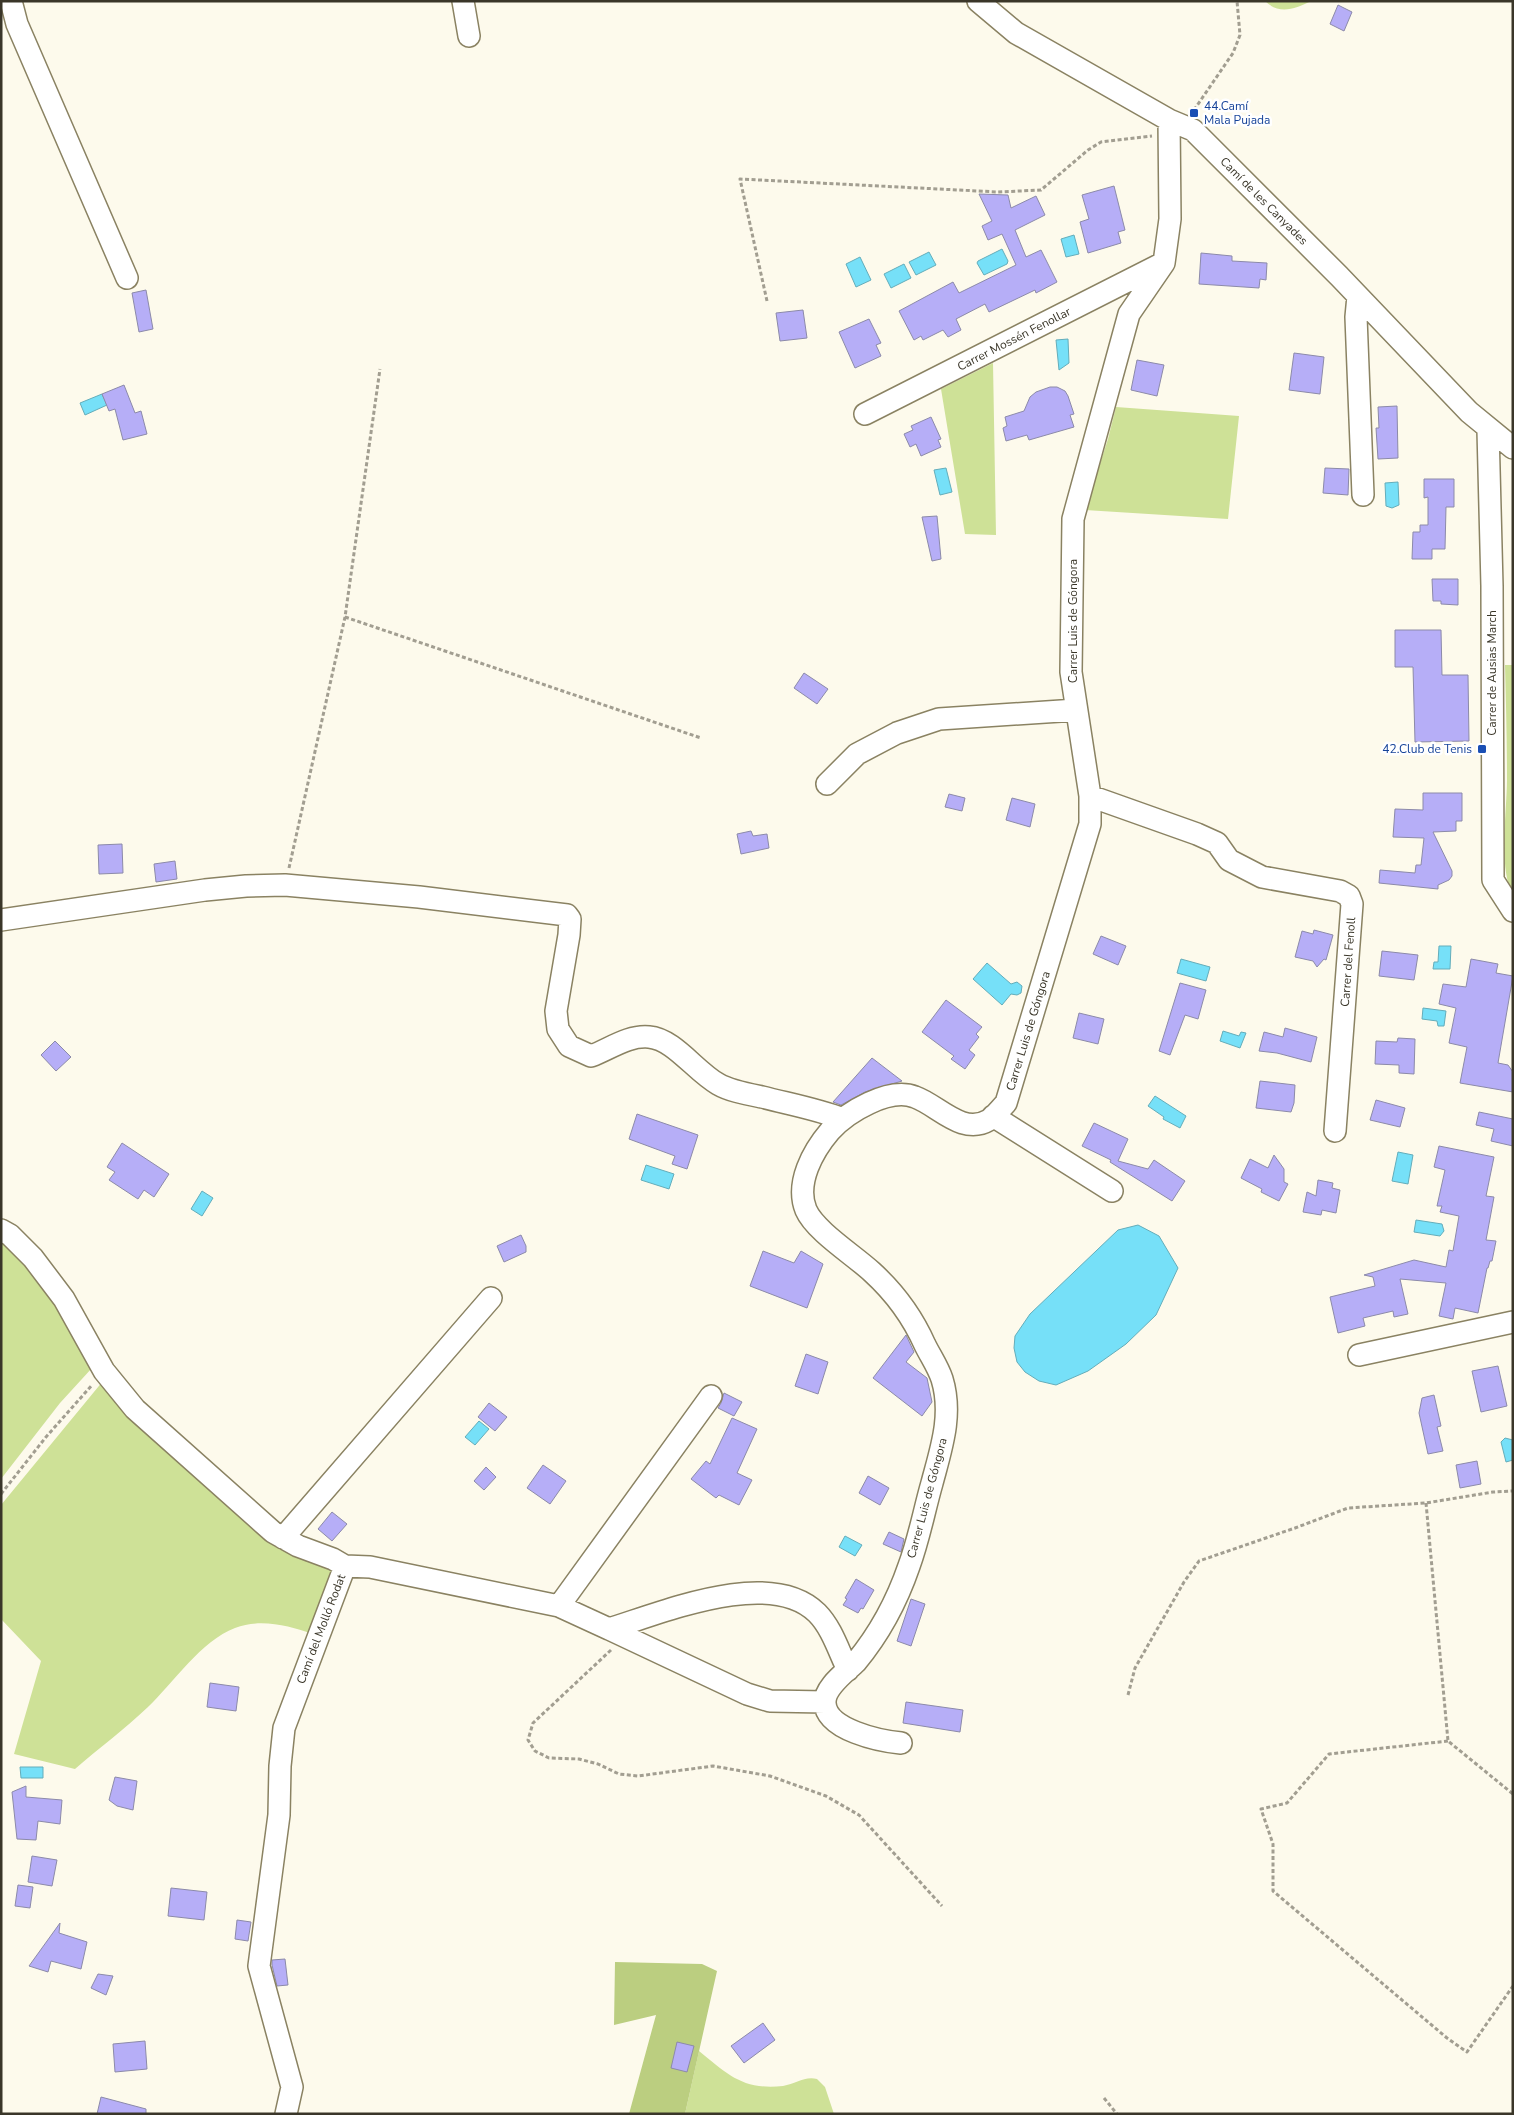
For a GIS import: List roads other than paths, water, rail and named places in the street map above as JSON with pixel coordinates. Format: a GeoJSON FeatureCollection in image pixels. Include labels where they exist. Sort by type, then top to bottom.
{"type":"FeatureCollection","features":[{"type":"Feature","properties":{"kind":"street"},"geometry":{"type":"LineString","coordinates":[[11,1],[17,24],[127,278]]}},
{"type":"Feature","properties":{"kind":"street"},"geometry":{"type":"LineString","coordinates":[[463,1],[469,36]]}},
{"type":"Feature","properties":{"kind":"street","name":"Camí de les Canyades"},"geometry":{"type":"LineString","coordinates":[[978,1],[1016,34],[1173,127],[1193,130],[1358,296],[1469,412],[1488,430],[1513,448]]}},
{"type":"Feature","properties":{"kind":"street","name":"Carrer Luis de Góngora"},"geometry":{"type":"LineString","coordinates":[[825,1702],[832,1686],[873,1640],[892,1608],[918,1544],[940,1458],[946,1422],[943,1382],[919,1329],[892,1293],[873,1273],[815,1223],[806,1210],[803,1181],[808,1167],[823,1140],[843,1119],[884,1097],[898,1094],[913,1096],[957,1121],[981,1123],[990,1119],[1006,1103],[1090,824],[1090,796],[1071,672],[1073,519],[1129,314],[1164,263],[1170,219],[1173,127]]}},
{"type":"Feature","properties":{"kind":"street","name":"Carrer Mossén Fenollar"},"geometry":{"type":"LineString","coordinates":[[864,414],[1164,263]]}},
{"type":"Feature","properties":{"kind":"street"},"geometry":{"type":"LineString","coordinates":[[1358,296],[1356,317],[1363,495]]}},
{"type":"Feature","properties":{"kind":"street","name":"Carrer de Ausias March"},"geometry":{"type":"LineString","coordinates":[[1488,430],[1492,586],[1493,880],[1513,911]]}},
{"type":"Feature","properties":{"kind":"street"},"geometry":{"type":"LineString","coordinates":[[827,784],[858,754],[896,733],[939,719],[1076,710]]}},
{"type":"Feature","properties":{"kind":"street","name":"Carrer del Fenoll"},"geometry":{"type":"LineString","coordinates":[[1090,796],[1197,834],[1217,844],[1229,860],[1262,876],[1340,891],[1349,896],[1352,904],[1335,1131]]}},
{"type":"Feature","properties":{"kind":"street"},"geometry":{"type":"LineString","coordinates":[[1,920],[205,890],[285,885],[428,898],[567,915],[570,918],[569,936],[556,1011],[558,1029],[569,1046],[592,1056],[630,1038],[649,1037],[665,1041],[700,1072],[719,1085],[827,1113],[843,1119]]}},
{"type":"Feature","properties":{"kind":"street"},"geometry":{"type":"LineString","coordinates":[[993,1116],[1112,1191]]}},
{"type":"Feature","properties":{"kind":"street","name":"Camí del Molló Rodat"},"geometry":{"type":"LineString","coordinates":[[1,1230],[10,1235],[33,1258],[64,1299],[104,1372],[135,1409],[273,1532],[345,1566],[284,1728],[280,1766],[279,1815],[259,1966],[292,2087],[286,2114]]}},
{"type":"Feature","properties":{"kind":"street"},"geometry":{"type":"LineString","coordinates":[[283,1538],[491,1298]]}},
{"type":"Feature","properties":{"kind":"street"},"geometry":{"type":"LineString","coordinates":[[1359,1355],[1513,1322]]}},
{"type":"Feature","properties":{"kind":"street"},"geometry":{"type":"LineString","coordinates":[[559,1606],[711,1396]]}},
{"type":"Feature","properties":{"kind":"street"},"geometry":{"type":"LineString","coordinates":[[345,1566],[370,1567],[559,1606],[747,1694],[770,1701],[825,1702],[828,1713],[851,1730],[881,1741],[901,1743]]}},
{"type":"Feature","properties":{"kind":"street"},"geometry":{"type":"LineString","coordinates":[[618,1633],[684,1606],[730,1595],[762,1592],[784,1594],[801,1600],[818,1614],[833,1638],[848,1670]]}},
{"type":"Feature","properties":{"kind":"water"},"geometry":{"type":"Polygon","coordinates":[[[1074,235],[1079,254],[1066,257],[1061,239],[1074,235]]]}},
{"type":"Feature","properties":{"kind":"water"},"geometry":{"type":"Polygon","coordinates":[[[1002,249],[1008,261],[1007,264],[984,275],[977,263],[978,261],[1002,249]]]}},
{"type":"Feature","properties":{"kind":"water"},"geometry":{"type":"Polygon","coordinates":[[[929,252],[936,265],[916,275],[909,262],[929,252]]]}},
{"type":"Feature","properties":{"kind":"water"},"geometry":{"type":"Polygon","coordinates":[[[860,257],[871,280],[856,287],[846,264],[860,257]]]}},
{"type":"Feature","properties":{"kind":"water"},"geometry":{"type":"Polygon","coordinates":[[[904,264],[911,278],[891,288],[884,274],[904,264]]]}},
{"type":"Feature","properties":{"kind":"water"},"geometry":{"type":"Polygon","coordinates":[[[1068,339],[1069,363],[1059,370],[1056,340],[1068,339]]]}},
{"type":"Feature","properties":{"kind":"water"},"geometry":{"type":"Polygon","coordinates":[[[102,394],[107,405],[85,415],[80,403],[102,394]]]}},
{"type":"Feature","properties":{"kind":"water"},"geometry":{"type":"Polygon","coordinates":[[[946,468],[952,492],[940,495],[934,470],[946,468]]]}},
{"type":"Feature","properties":{"kind":"water"},"geometry":{"type":"Polygon","coordinates":[[[1398,482],[1399,505],[1392,508],[1386,506],[1385,483],[1398,482]]]}},
{"type":"Feature","properties":{"kind":"water"},"geometry":{"type":"Polygon","coordinates":[[[1439,946],[1451,946],[1450,969],[1433,969],[1434,962],[1438,962],[1439,946]]]}},
{"type":"Feature","properties":{"kind":"water"},"geometry":{"type":"Polygon","coordinates":[[[1181,959],[1210,967],[1206,981],[1177,973],[1181,959]]]}},
{"type":"Feature","properties":{"kind":"water"},"geometry":{"type":"Polygon","coordinates":[[[987,963],[1011,984],[1017,982],[1022,986],[1021,993],[1017,995],[1011,994],[1002,1005],[973,979],[987,963]]]}},
{"type":"Feature","properties":{"kind":"water"},"geometry":{"type":"Polygon","coordinates":[[[1423,1008],[1446,1011],[1444,1026],[1438,1026],[1437,1021],[1422,1019],[1423,1008]]]}},
{"type":"Feature","properties":{"kind":"water"},"geometry":{"type":"Polygon","coordinates":[[[1223,1031],[1239,1036],[1241,1032],[1246,1033],[1240,1048],[1220,1041],[1223,1031]]]}},
{"type":"Feature","properties":{"kind":"water"},"geometry":{"type":"Polygon","coordinates":[[[1155,1096],[1186,1116],[1180,1128],[1163,1119],[1164,1117],[1148,1106],[1155,1096]]]}},
{"type":"Feature","properties":{"kind":"water"},"geometry":{"type":"Polygon","coordinates":[[[1398,1152],[1413,1155],[1408,1184],[1392,1181],[1398,1152]]]}},
{"type":"Feature","properties":{"kind":"water"},"geometry":{"type":"Polygon","coordinates":[[[646,1165],[674,1174],[669,1189],[641,1180],[646,1165]]]}},
{"type":"Feature","properties":{"kind":"water"},"geometry":{"type":"Polygon","coordinates":[[[202,1191],[213,1198],[202,1216],[191,1209],[202,1191]]]}},
{"type":"Feature","properties":{"kind":"water"},"geometry":{"type":"Polygon","coordinates":[[[1416,1220],[1442,1224],[1444,1231],[1440,1236],[1414,1232],[1416,1220]]]}},
{"type":"Feature","properties":{"kind":"water"},"geometry":{"type":"Polygon","coordinates":[[[1138,1225],[1159,1236],[1178,1268],[1156,1315],[1126,1344],[1088,1371],[1056,1385],[1039,1381],[1025,1372],[1017,1362],[1014,1348],[1015,1336],[1030,1314],[1118,1230],[1138,1225]]]}},
{"type":"Feature","properties":{"kind":"water"},"geometry":{"type":"Polygon","coordinates":[[[479,1421],[489,1429],[475,1445],[465,1437],[479,1421]]]}},
{"type":"Feature","properties":{"kind":"water"},"geometry":{"type":"Polygon","coordinates":[[[1505,1438],[1513,1440],[1513,1460],[1506,1462],[1501,1442],[1505,1438]]]}},
{"type":"Feature","properties":{"kind":"water"},"geometry":{"type":"Polygon","coordinates":[[[845,1536],[862,1545],[855,1556],[839,1547],[845,1536]]]}},
{"type":"Feature","properties":{"kind":"water"},"geometry":{"type":"Polygon","coordinates":[[[20,1767],[43,1767],[43,1778],[21,1778],[20,1767]]]}},
{"type":"Feature","properties":{"kind":"place","name":"44.Camí Mala Pujada"},"geometry":{"type":"Point","coordinates":[1194,113]}},
{"type":"Feature","properties":{"kind":"place","name":"42.Club de Tenis"},"geometry":{"type":"Point","coordinates":[1482,749]}}]}
